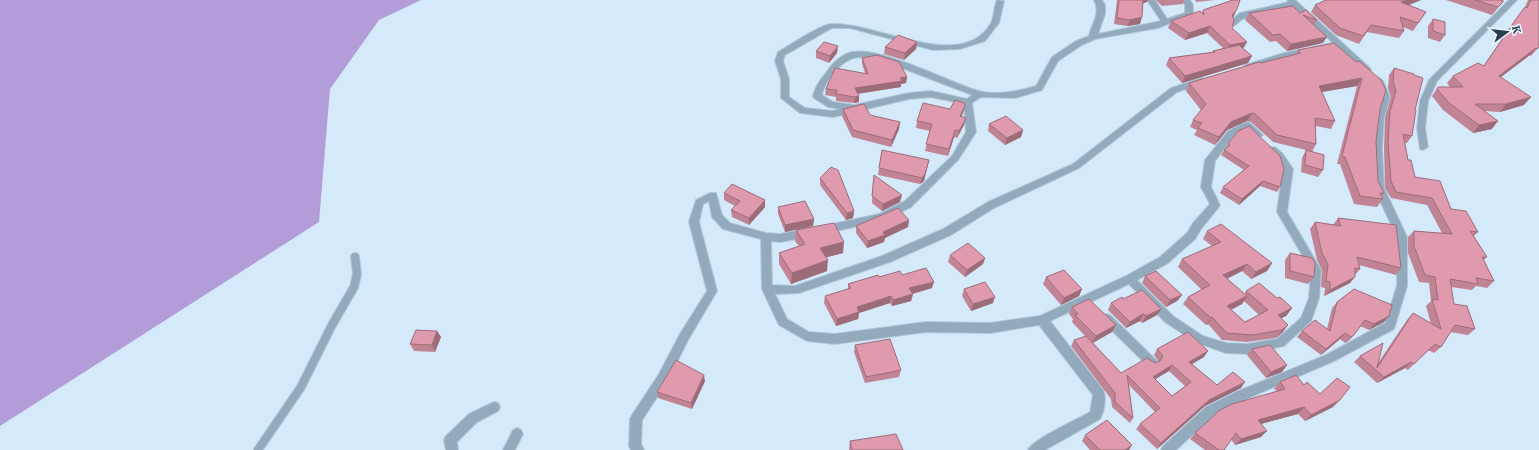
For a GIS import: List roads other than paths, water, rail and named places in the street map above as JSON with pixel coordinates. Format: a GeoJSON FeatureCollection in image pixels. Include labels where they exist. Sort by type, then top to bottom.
{"type":"FeatureCollection","features":[{"type":"Feature","properties":{"kind":"street"},"geometry":{"type":"LineString","coordinates":[[1093,37],[1094,29],[1099,23],[1102,15],[1100,2],[1098,0]]}},
{"type":"Feature","properties":{"kind":"street"},"geometry":{"type":"LineString","coordinates":[[1152,0],[1165,22]]}},
{"type":"Feature","properties":{"kind":"street"},"geometry":{"type":"LineString","coordinates":[[854,108],[832,105],[817,96],[819,88],[835,66],[849,56],[867,54],[905,66],[979,94],[1015,95],[1039,88],[1056,59],[1079,43],[1093,37],[1155,26],[1189,14],[1190,5],[1186,0]]}},
{"type":"Feature","properties":{"kind":"street"},"geometry":{"type":"LineString","coordinates":[[1423,147],[1421,128],[1424,101],[1433,80],[1513,0]]}},
{"type":"Feature","properties":{"kind":"street"},"geometry":{"type":"LineString","coordinates":[[979,94],[968,102],[931,94],[909,96],[833,114],[803,111],[785,98],[785,79],[779,61],[781,54],[830,26],[850,26],[933,48],[960,47],[982,39],[995,23],[1000,1]]}},
{"type":"Feature","properties":{"kind":"street"},"geometry":{"type":"LineString","coordinates":[[1167,450],[1210,411],[1240,396],[1330,358],[1390,326],[1402,286],[1402,237],[1380,188],[1377,148],[1380,117],[1386,97],[1380,82],[1293,2]]}},
{"type":"Feature","properties":{"kind":"street"},"geometry":{"type":"LineString","coordinates":[[1241,68],[1287,55],[1339,44]]}},
{"type":"Feature","properties":{"kind":"street"},"geometry":{"type":"LineString","coordinates":[[767,290],[796,290],[886,259],[948,232],[991,205],[1076,166],[1174,90],[1211,78]]}},
{"type":"Feature","properties":{"kind":"street"},"geometry":{"type":"LineString","coordinates":[[638,450],[635,446],[636,419],[663,378],[684,337],[712,291],[694,222],[699,202],[713,195],[717,217],[727,226],[766,237],[780,238],[840,227],[880,217],[908,204],[955,158],[971,132],[968,102]]}},
{"type":"Feature","properties":{"kind":"street"},"geometry":{"type":"LineString","coordinates":[[766,237],[767,290],[783,322],[807,336],[835,339],[926,327],[990,328],[1042,320],[1130,279],[1164,260],[1191,236],[1197,226],[1215,205],[1206,187],[1210,160],[1231,133],[1247,125],[1279,155],[1288,169],[1282,212],[1316,270],[1314,298],[1305,321],[1280,343],[1247,349],[1226,348],[1199,339],[1169,319],[1130,279]]}},
{"type":"Feature","properties":{"kind":"street"},"geometry":{"type":"LineString","coordinates":[[1088,299],[1152,363]]}},
{"type":"Feature","properties":{"kind":"street"},"geometry":{"type":"LineString","coordinates":[[1034,450],[1096,415],[1099,394],[1042,320]]}},
{"type":"Feature","properties":{"kind":"street"},"geometry":{"type":"LineString","coordinates":[[452,450],[450,440],[473,418],[494,407]]}},
{"type":"Feature","properties":{"kind":"street"},"geometry":{"type":"LineString","coordinates":[[509,450],[517,434]]}},
{"type":"Feature","properties":{"kind":"lane"},"geometry":{"type":"LineString","coordinates":[[1233,23],[1241,16],[1293,2]]}},
{"type":"Feature","properties":{"kind":"lane"},"geometry":{"type":"LineString","coordinates":[[258,450],[301,387],[332,325],[354,287],[357,274],[355,257]]}}]}
